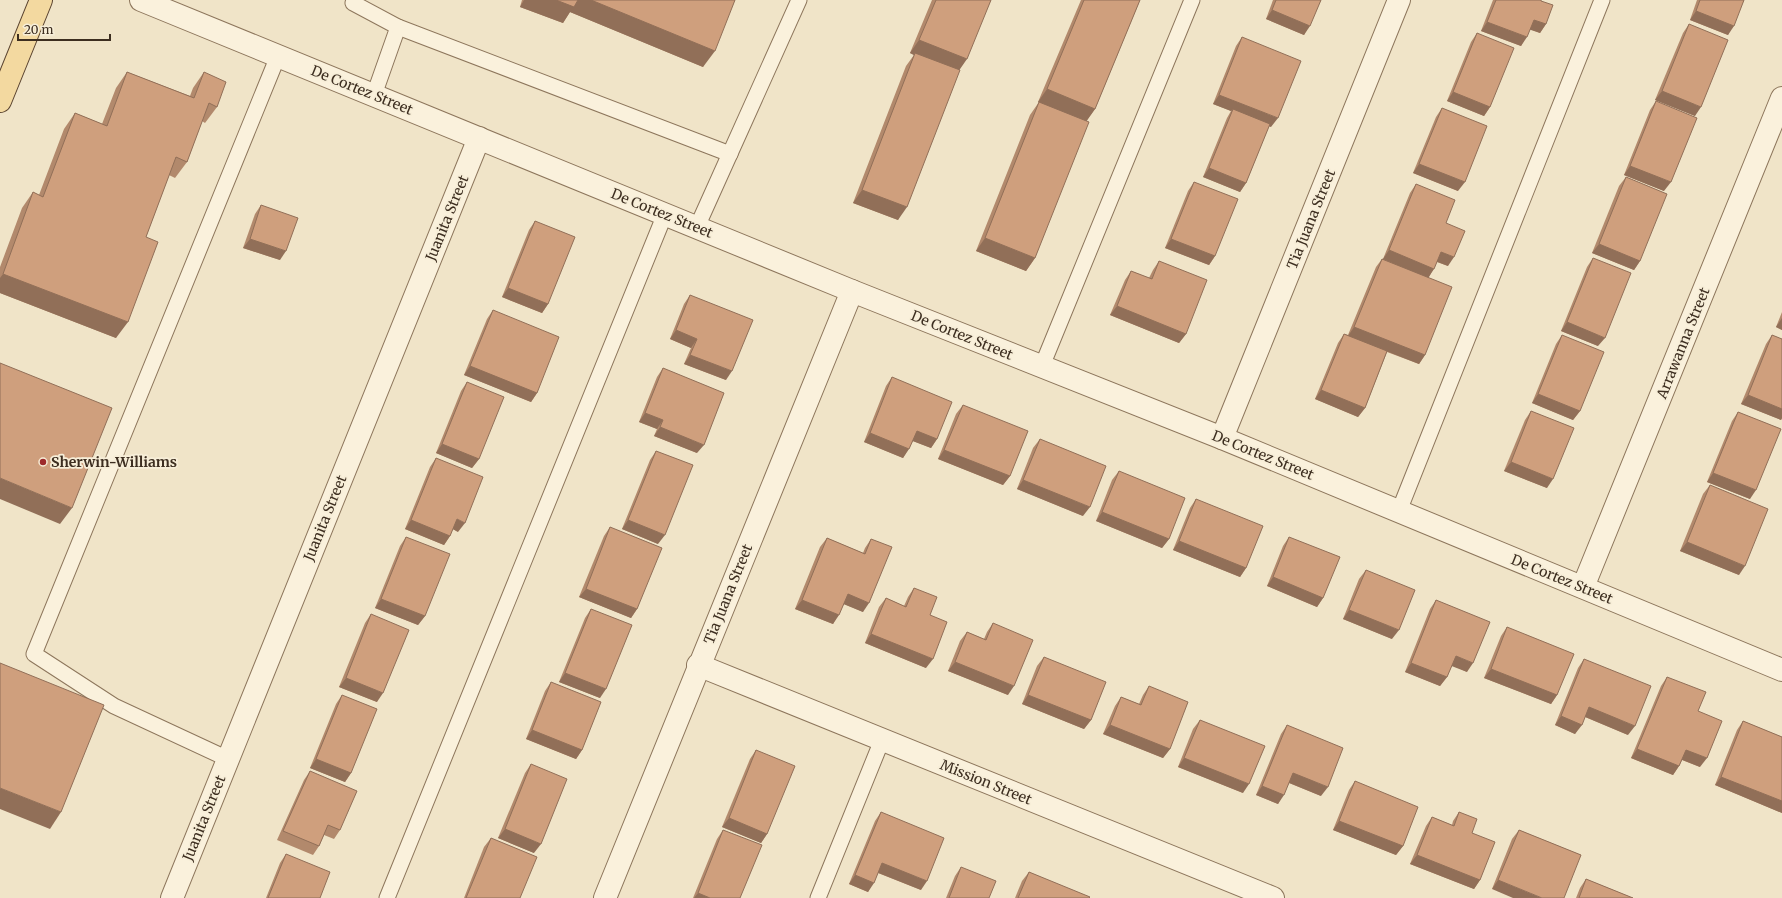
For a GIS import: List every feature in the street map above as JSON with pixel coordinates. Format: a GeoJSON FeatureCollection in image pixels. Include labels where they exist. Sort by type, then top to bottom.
{"type":"FeatureCollection","features":[{"type":"Feature","properties":{"kind":"main road"},"geometry":{"type":"LineString","coordinates":[[0,101],[39,0]]}},
{"type":"Feature","properties":{"kind":"street","name":"De Cortez Street"},"geometry":{"type":"LineString","coordinates":[[141,0],[852,291],[1222,438],[1782,670]]}},
{"type":"Feature","properties":{"kind":"street","name":"Tia Juana Street"},"geometry":{"type":"LineString","coordinates":[[1222,438],[1399,0]]}},
{"type":"Feature","properties":{"kind":"street","name":"Arrawanna Street"},"geometry":{"type":"LineString","coordinates":[[1583,587],[1782,98]]}},
{"type":"Feature","properties":{"kind":"street","name":"Juanita Street"},"geometry":{"type":"LineString","coordinates":[[172,898],[480,138]]}},
{"type":"Feature","properties":{"kind":"street","name":"Tia Juana Street"},"geometry":{"type":"LineString","coordinates":[[605,898],[698,665],[852,291]]}},
{"type":"Feature","properties":{"kind":"street","name":"Mission Street"},"geometry":{"type":"LineString","coordinates":[[698,665],[1273,898]]}},
{"type":"Feature","properties":{"kind":"lane"},"geometry":{"type":"LineString","coordinates":[[355,0],[353,3],[398,27],[730,154]]}},
{"type":"Feature","properties":{"kind":"lane"},"geometry":{"type":"LineString","coordinates":[[697,227],[799,0]]}},
{"type":"Feature","properties":{"kind":"lane"},"geometry":{"type":"LineString","coordinates":[[1042,366],[1192,0]]}},
{"type":"Feature","properties":{"kind":"lane"},"geometry":{"type":"LineString","coordinates":[[1399,511],[1602,0]]}},
{"type":"Feature","properties":{"kind":"lane"},"geometry":{"type":"LineString","coordinates":[[374,95],[398,27]]}},
{"type":"Feature","properties":{"kind":"lane"},"geometry":{"type":"LineString","coordinates":[[228,759],[114,706],[34,654],[278,56]]}},
{"type":"Feature","properties":{"kind":"lane"},"geometry":{"type":"LineString","coordinates":[[387,898],[665,214]]}},
{"type":"Feature","properties":{"kind":"lane"},"geometry":{"type":"LineString","coordinates":[[818,898],[882,740]]}},
{"type":"Feature","properties":{"kind":"building"},"geometry":{"type":"Polygon","coordinates":[[[556,0],[578,0],[574,7],[556,0]]]}},
{"type":"Feature","properties":{"kind":"building"},"geometry":{"type":"Polygon","coordinates":[[[591,0],[735,0],[715,51],[591,0]]]}},
{"type":"Feature","properties":{"kind":"building"},"geometry":{"type":"Polygon","coordinates":[[[936,0],[991,0],[967,59],[919,40],[936,0]]]}},
{"type":"Feature","properties":{"kind":"building"},"geometry":{"type":"Polygon","coordinates":[[[1084,0],[1140,0],[1095,109],[1047,89],[1084,0]]]}},
{"type":"Feature","properties":{"kind":"building"},"geometry":{"type":"Polygon","coordinates":[[[1276,0],[1321,0],[1310,26],[1272,10],[1276,0]]]}},
{"type":"Feature","properties":{"kind":"building"},"geometry":{"type":"Polygon","coordinates":[[[1496,0],[1541,0],[1553,5],[1546,24],[1534,20],[1527,37],[1487,22],[1496,0]]]}},
{"type":"Feature","properties":{"kind":"building"},"geometry":{"type":"Polygon","coordinates":[[[1700,0],[1744,0],[1734,26],[1696,11],[1700,0]]]}},
{"type":"Feature","properties":{"kind":"building"},"geometry":{"type":"Polygon","coordinates":[[[1689,24],[1728,40],[1701,107],[1662,91],[1689,24]]]}},
{"type":"Feature","properties":{"kind":"building"},"geometry":{"type":"Polygon","coordinates":[[[1477,33],[1514,48],[1490,107],[1453,92],[1477,33]]]}},
{"type":"Feature","properties":{"kind":"building"},"geometry":{"type":"Polygon","coordinates":[[[1242,37],[1301,61],[1278,118],[1219,95],[1242,37]]]}},
{"type":"Feature","properties":{"kind":"building"},"geometry":{"type":"Polygon","coordinates":[[[915,53],[960,70],[907,207],[862,190],[915,53]]]}},
{"type":"Feature","properties":{"kind":"building"},"geometry":{"type":"Polygon","coordinates":[[[127,72],[194,98],[204,72],[226,82],[217,107],[209,103],[187,162],[176,157],[146,237],[158,242],[128,322],[3,274],[33,192],[43,197],[75,113],[107,126],[127,72]]]}},
{"type":"Feature","properties":{"kind":"building"},"geometry":{"type":"Polygon","coordinates":[[[1656,101],[1697,118],[1671,182],[1630,166],[1656,101]]]}},
{"type":"Feature","properties":{"kind":"building"},"geometry":{"type":"Polygon","coordinates":[[[1039,102],[1089,122],[1035,258],[985,238],[1039,102]]]}},
{"type":"Feature","properties":{"kind":"building"},"geometry":{"type":"Polygon","coordinates":[[[1442,108],[1487,126],[1465,182],[1419,164],[1442,108]]]}},
{"type":"Feature","properties":{"kind":"building"},"geometry":{"type":"Polygon","coordinates":[[[1233,109],[1270,124],[1246,183],[1209,168],[1233,109]]]}},
{"type":"Feature","properties":{"kind":"building"},"geometry":{"type":"Polygon","coordinates":[[[1626,177],[1667,194],[1640,261],[1599,244],[1626,177]]]}},
{"type":"Feature","properties":{"kind":"building"},"geometry":{"type":"Polygon","coordinates":[[[1194,182],[1238,199],[1215,256],[1171,239],[1194,182]]]}},
{"type":"Feature","properties":{"kind":"building"},"geometry":{"type":"Polygon","coordinates":[[[1416,184],[1455,200],[1446,223],[1465,231],[1454,257],[1441,252],[1434,269],[1389,250],[1416,184]]]}},
{"type":"Feature","properties":{"kind":"building"},"geometry":{"type":"Polygon","coordinates":[[[261,205],[298,218],[286,251],[250,239],[261,205]]]}},
{"type":"Feature","properties":{"kind":"building"},"geometry":{"type":"Polygon","coordinates":[[[535,221],[575,237],[548,304],[508,288],[535,221]]]}},
{"type":"Feature","properties":{"kind":"building"},"geometry":{"type":"Polygon","coordinates":[[[1593,258],[1631,273],[1605,338],[1567,322],[1593,258]]]}},
{"type":"Feature","properties":{"kind":"building"},"geometry":{"type":"Polygon","coordinates":[[[1382,259],[1452,287],[1425,355],[1354,327],[1382,259]]]}},
{"type":"Feature","properties":{"kind":"building"},"geometry":{"type":"Polygon","coordinates":[[[1159,261],[1207,280],[1186,334],[1117,306],[1131,271],[1152,279],[1159,261]]]}},
{"type":"Feature","properties":{"kind":"building"},"geometry":{"type":"Polygon","coordinates":[[[690,295],[753,320],[732,371],[690,355],[697,339],[676,330],[690,295]]]}},
{"type":"Feature","properties":{"kind":"building"},"geometry":{"type":"Polygon","coordinates":[[[493,310],[559,337],[537,393],[470,366],[493,310]]]}},
{"type":"Feature","properties":{"kind":"building"},"geometry":{"type":"Polygon","coordinates":[[[1344,334],[1387,351],[1365,408],[1321,390],[1344,334]]]}},
{"type":"Feature","properties":{"kind":"building"},"geometry":{"type":"Polygon","coordinates":[[[1562,335],[1604,352],[1580,411],[1538,394],[1562,335]]]}},
{"type":"Feature","properties":{"kind":"building"},"geometry":{"type":"Polygon","coordinates":[[[1772,335],[1782,339],[1782,409],[1748,395],[1772,335]]]}},
{"type":"Feature","properties":{"kind":"building","name":"Sherwin-Williams"},"geometry":{"type":"Polygon","coordinates":[[[0,363],[112,408],[72,508],[0,478],[0,363]]]}},
{"type":"Feature","properties":{"kind":"building"},"geometry":{"type":"Polygon","coordinates":[[[663,368],[724,393],[704,445],[660,427],[663,420],[645,413],[663,368]]]}},
{"type":"Feature","properties":{"kind":"building"},"geometry":{"type":"Polygon","coordinates":[[[892,377],[952,402],[937,439],[917,431],[909,449],[870,433],[892,377]]]}},
{"type":"Feature","properties":{"kind":"building"},"geometry":{"type":"Polygon","coordinates":[[[467,382],[504,397],[479,459],[442,444],[467,382]]]}},
{"type":"Feature","properties":{"kind":"building"},"geometry":{"type":"Polygon","coordinates":[[[963,405],[1028,431],[1010,476],[944,450],[963,405]]]}},
{"type":"Feature","properties":{"kind":"building"},"geometry":{"type":"Polygon","coordinates":[[[1531,411],[1574,428],[1553,479],[1511,462],[1531,411]]]}},
{"type":"Feature","properties":{"kind":"building"},"geometry":{"type":"Polygon","coordinates":[[[1738,412],[1781,429],[1756,490],[1713,473],[1738,412]]]}},
{"type":"Feature","properties":{"kind":"building"},"geometry":{"type":"Polygon","coordinates":[[[1040,439],[1106,466],[1090,507],[1023,480],[1040,439]]]}},
{"type":"Feature","properties":{"kind":"building"},"geometry":{"type":"Polygon","coordinates":[[[656,451],[693,465],[665,535],[628,520],[656,451]]]}},
{"type":"Feature","properties":{"kind":"building"},"geometry":{"type":"Polygon","coordinates":[[[436,458],[483,477],[465,523],[457,519],[450,536],[411,520],[436,458]]]}},
{"type":"Feature","properties":{"kind":"building"},"geometry":{"type":"Polygon","coordinates":[[[1119,471],[1185,498],[1169,539],[1102,512],[1119,471]]]}},
{"type":"Feature","properties":{"kind":"building"},"geometry":{"type":"Polygon","coordinates":[[[1710,485],[1768,509],[1745,566],[1687,542],[1710,485]]]}},
{"type":"Feature","properties":{"kind":"building"},"geometry":{"type":"Polygon","coordinates":[[[1196,499],[1263,526],[1246,568],[1179,541],[1196,499]]]}},
{"type":"Feature","properties":{"kind":"building"},"geometry":{"type":"Polygon","coordinates":[[[610,527],[662,548],[637,609],[586,589],[610,527]]]}},
{"type":"Feature","properties":{"kind":"building"},"geometry":{"type":"Polygon","coordinates":[[[406,537],[450,554],[425,616],[381,599],[406,537]]]}},
{"type":"Feature","properties":{"kind":"building"},"geometry":{"type":"Polygon","coordinates":[[[1289,537],[1340,557],[1323,598],[1273,577],[1289,537]]]}},
{"type":"Feature","properties":{"kind":"building"},"geometry":{"type":"Polygon","coordinates":[[[827,538],[865,554],[871,539],[892,547],[869,603],[848,594],[839,615],[802,600],[827,538]]]}},
{"type":"Feature","properties":{"kind":"building"},"geometry":{"type":"Polygon","coordinates":[[[1366,570],[1415,590],[1399,630],[1349,610],[1366,570]]]}},
{"type":"Feature","properties":{"kind":"building"},"geometry":{"type":"Polygon","coordinates":[[[914,588],[937,597],[930,615],[947,622],[933,659],[871,634],[886,598],[906,607],[914,588]]]}},
{"type":"Feature","properties":{"kind":"building"},"geometry":{"type":"Polygon","coordinates":[[[1436,600],[1490,622],[1473,663],[1456,656],[1447,677],[1411,663],[1436,600]]]}},
{"type":"Feature","properties":{"kind":"building"},"geometry":{"type":"Polygon","coordinates":[[[591,609],[632,625],[606,689],[565,673],[591,609]]]}},
{"type":"Feature","properties":{"kind":"building"},"geometry":{"type":"Polygon","coordinates":[[[371,614],[409,630],[383,693],[346,678],[371,614]]]}},
{"type":"Feature","properties":{"kind":"building"},"geometry":{"type":"Polygon","coordinates":[[[993,623],[1033,640],[1014,686],[955,662],[967,632],[986,640],[993,623]]]}},
{"type":"Feature","properties":{"kind":"building"},"geometry":{"type":"Polygon","coordinates":[[[1507,627],[1574,654],[1557,695],[1491,669],[1507,627]]]}},
{"type":"Feature","properties":{"kind":"building"},"geometry":{"type":"Polygon","coordinates":[[[1044,657],[1106,682],[1091,720],[1028,695],[1044,657]]]}},
{"type":"Feature","properties":{"kind":"building"},"geometry":{"type":"Polygon","coordinates":[[[1584,659],[1651,686],[1635,726],[1589,707],[1582,725],[1561,716],[1584,659]]]}},
{"type":"Feature","properties":{"kind":"building"},"geometry":{"type":"Polygon","coordinates":[[[0,663],[104,705],[61,812],[0,788],[0,663]]]}},
{"type":"Feature","properties":{"kind":"building"},"geometry":{"type":"Polygon","coordinates":[[[1667,677],[1706,692],[1698,711],[1722,721],[1707,758],[1686,750],[1679,766],[1637,749],[1667,677]]]}},
{"type":"Feature","properties":{"kind":"building"},"geometry":{"type":"Polygon","coordinates":[[[551,682],[601,702],[582,750],[532,730],[551,682]]]}},
{"type":"Feature","properties":{"kind":"building"},"geometry":{"type":"Polygon","coordinates":[[[1149,686],[1188,702],[1170,749],[1110,725],[1121,697],[1141,705],[1149,686]]]}},
{"type":"Feature","properties":{"kind":"building"},"geometry":{"type":"Polygon","coordinates":[[[342,695],[377,709],[351,773],[316,759],[342,695]]]}},
{"type":"Feature","properties":{"kind":"building"},"geometry":{"type":"Polygon","coordinates":[[[1200,720],[1265,746],[1249,784],[1184,758],[1200,720]]]}},
{"type":"Feature","properties":{"kind":"building"},"geometry":{"type":"Polygon","coordinates":[[[1743,721],[1782,737],[1782,801],[1721,777],[1743,721]]]}},
{"type":"Feature","properties":{"kind":"building"},"geometry":{"type":"Polygon","coordinates":[[[1287,725],[1343,748],[1328,787],[1293,773],[1284,795],[1262,786],[1287,725]]]}},
{"type":"Feature","properties":{"kind":"building"},"geometry":{"type":"Polygon","coordinates":[[[756,750],[795,766],[767,834],[729,818],[756,750]]]}},
{"type":"Feature","properties":{"kind":"building"},"geometry":{"type":"Polygon","coordinates":[[[531,764],[567,779],[541,844],[505,829],[531,764]]]}},
{"type":"Feature","properties":{"kind":"building"},"geometry":{"type":"Polygon","coordinates":[[[310,771],[357,791],[340,830],[328,825],[319,846],[283,831],[310,771]]]}},
{"type":"Feature","properties":{"kind":"building"},"geometry":{"type":"Polygon","coordinates":[[[1355,781],[1418,807],[1403,846],[1339,821],[1355,781]]]}},
{"type":"Feature","properties":{"kind":"building"},"geometry":{"type":"Polygon","coordinates":[[[881,812],[944,838],[927,881],[882,863],[874,883],[855,875],[881,812]]]}},
{"type":"Feature","properties":{"kind":"building"},"geometry":{"type":"Polygon","coordinates":[[[1459,812],[1477,819],[1472,833],[1495,842],[1480,880],[1417,855],[1432,817],[1454,826],[1459,812]]]}},
{"type":"Feature","properties":{"kind":"building"},"geometry":{"type":"Polygon","coordinates":[[[723,830],[762,845],[740,898],[710,898],[698,893],[723,830]]]}},
{"type":"Feature","properties":{"kind":"building"},"geometry":{"type":"Polygon","coordinates":[[[1519,830],[1581,855],[1564,898],[1542,898],[1498,880],[1519,830]]]}},
{"type":"Feature","properties":{"kind":"building"},"geometry":{"type":"Polygon","coordinates":[[[491,838],[537,857],[520,898],[466,898],[491,838]]]}},
{"type":"Feature","properties":{"kind":"building"},"geometry":{"type":"Polygon","coordinates":[[[286,854],[330,872],[320,898],[268,898],[286,854]]]}},
{"type":"Feature","properties":{"kind":"building"},"geometry":{"type":"Polygon","coordinates":[[[961,867],[996,881],[989,898],[949,898],[961,867]]]}},
{"type":"Feature","properties":{"kind":"building"},"geometry":{"type":"Polygon","coordinates":[[[1029,872],[1090,897],[1018,898],[1029,872]]]}},
{"type":"Feature","properties":{"kind":"building"},"geometry":{"type":"Polygon","coordinates":[[[1586,879],[1633,898],[1579,898],[1586,879]]]}},
{"type":"Feature","properties":{"kind":"place","name":"Sherwin-Williams"},"geometry":{"type":"Point","coordinates":[43,462]}}]}
